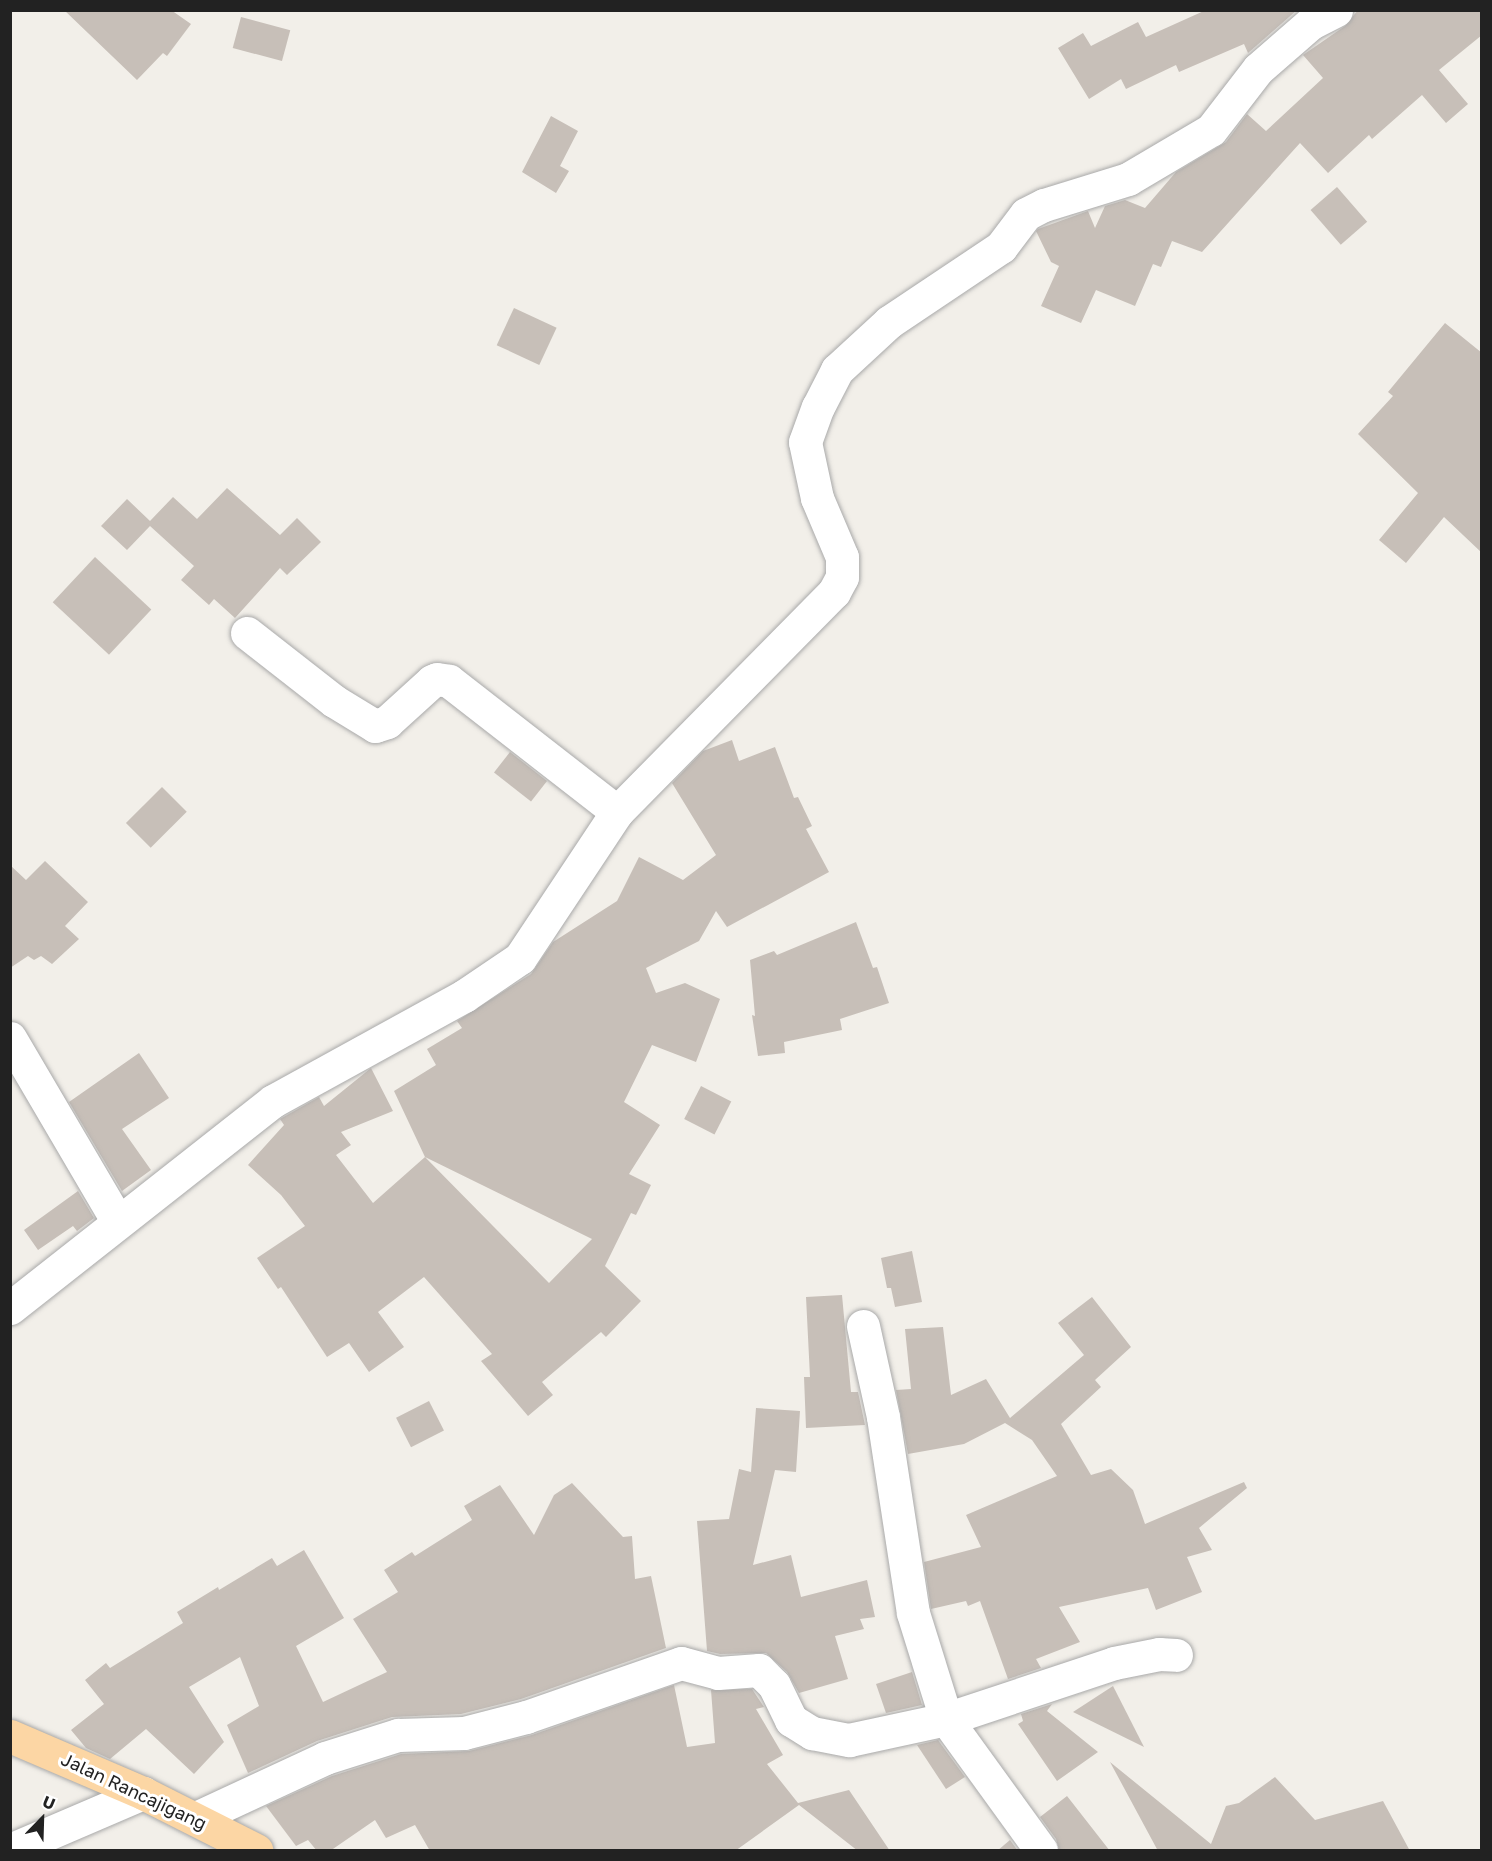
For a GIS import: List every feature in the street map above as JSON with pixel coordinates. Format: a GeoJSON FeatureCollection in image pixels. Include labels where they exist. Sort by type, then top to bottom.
{"type":"FeatureCollection","features":[{"type":"Feature","properties":{"kind":"main road","name":"Jalan Rancajigang"},"geometry":{"type":"LineString","coordinates":[[10,1736],[143,1793],[196,1818],[256,1851]]}},
{"type":"Feature","properties":{"kind":"street"},"geometry":{"type":"LineString","coordinates":[[10,1308],[273,1101],[464,996],[520,958],[617,812],[834,592],[842,577],[842,557],[817,498],[805,442],[818,407],[837,370],[889,322],[1001,247],[1026,214],[1044,205],[1128,179],[1211,130],[1258,69],[1311,22],[1336,10]]}},
{"type":"Feature","properties":{"kind":"street"},"geometry":{"type":"LineString","coordinates":[[247,633],[334,700],[375,726],[387,722],[432,681],[437,679],[449,681],[617,812]]}},
{"type":"Feature","properties":{"kind":"street"},"geometry":{"type":"LineString","coordinates":[[10,1038],[118,1222]]}},
{"type":"Feature","properties":{"kind":"street"},"geometry":{"type":"LineString","coordinates":[[862,1326],[883,1417],[913,1613],[946,1719],[1041,1851]]}},
{"type":"Feature","properties":{"kind":"street"},"geometry":{"type":"LineString","coordinates":[[196,1818],[325,1758],[398,1735],[464,1733],[526,1717],[681,1663],[718,1673],[759,1670],[774,1685],[792,1720],[812,1733],[849,1740],[946,1719],[1114,1663],[1159,1654],[1176,1655]]}},
{"type":"Feature","properties":{"kind":"street"},"geometry":{"type":"LineString","coordinates":[[10,1850],[143,1793]]}},
{"type":"Feature","properties":{"kind":"building"},"geometry":{"type":"Polygon","coordinates":[[[64,10],[171,10],[191,24],[167,56],[163,53],[137,80],[64,10]]]}},
{"type":"Feature","properties":{"kind":"building"},"geometry":{"type":"Polygon","coordinates":[[[1206,10],[1297,10],[1248,53],[1244,44],[1179,72],[1176,65],[1126,89],[1121,79],[1089,99],[1058,48],[1083,33],[1091,46],[1138,22],[1146,37],[1206,10]]]}},
{"type":"Feature","properties":{"kind":"building"},"geometry":{"type":"Polygon","coordinates":[[[1358,10],[1482,10],[1482,35],[1439,70],[1468,104],[1446,123],[1422,95],[1372,139],[1369,135],[1328,173],[1300,143],[1202,252],[1172,241],[1161,267],[1153,264],[1135,306],[1096,290],[1081,323],[1041,306],[1059,266],[1051,262],[1036,231],[1038,229],[1088,211],[1095,228],[1105,206],[1125,200],[1145,208],[1176,172],[1226,142],[1247,114],[1266,131],[1323,78],[1303,55],[1345,26],[1358,10]]]}},
{"type":"Feature","properties":{"kind":"building"},"geometry":{"type":"Polygon","coordinates":[[[241,17],[290,30],[282,61],[233,48],[241,17]]]}},
{"type":"Feature","properties":{"kind":"building"},"geometry":{"type":"Polygon","coordinates":[[[551,116],[578,131],[560,166],[569,171],[556,193],[522,172],[551,116]]]}},
{"type":"Feature","properties":{"kind":"building"},"geometry":{"type":"Polygon","coordinates":[[[1337,187],[1367,222],[1341,245],[1311,210],[1337,187]]]}},
{"type":"Feature","properties":{"kind":"building"},"geometry":{"type":"Polygon","coordinates":[[[514,308],[557,328],[539,365],[497,345],[514,308]]]}},
{"type":"Feature","properties":{"kind":"building"},"geometry":{"type":"Polygon","coordinates":[[[1445,323],[1482,353],[1482,553],[1444,517],[1406,563],[1379,540],[1418,493],[1358,434],[1393,396],[1388,392],[1445,323]]]}},
{"type":"Feature","properties":{"kind":"building"},"geometry":{"type":"Polygon","coordinates":[[[227,488],[280,535],[297,518],[321,542],[287,575],[280,568],[235,618],[214,599],[209,605],[181,580],[194,566],[150,526],[127,550],[101,526],[127,499],[150,521],[173,497],[197,519],[227,488]]]}},
{"type":"Feature","properties":{"kind":"building"},"geometry":{"type":"Polygon","coordinates":[[[95,557],[151,610],[109,655],[53,602],[95,557]]]}},
{"type":"Feature","properties":{"kind":"building"},"geometry":{"type":"Polygon","coordinates":[[[732,740],[739,761],[775,747],[794,798],[798,797],[812,826],[806,829],[829,872],[727,927],[716,911],[699,941],[646,968],[656,993],[685,983],[720,999],[696,1062],[652,1045],[624,1102],[660,1125],[629,1174],[651,1185],[636,1215],[631,1213],[605,1266],[641,1301],[606,1337],[601,1332],[542,1382],[553,1395],[528,1416],[481,1361],[492,1354],[424,1277],[378,1312],[404,1347],[369,1372],[349,1343],[327,1357],[281,1287],[278,1289],[257,1258],[305,1226],[281,1195],[248,1165],[284,1125],[280,1119],[319,1097],[324,1106],[371,1068],[393,1111],[341,1132],[351,1145],[336,1155],[373,1203],[425,1157],[394,1091],[436,1065],[427,1049],[462,1028],[457,1021],[531,974],[553,942],[617,901],[639,857],[683,880],[716,855],[672,783],[703,751],[732,740]],[[425,1157],[549,1283],[592,1239],[425,1157]]]}},
{"type":"Feature","properties":{"kind":"building"},"geometry":{"type":"Polygon","coordinates":[[[510,752],[547,781],[531,801],[494,772],[510,752]]]}},
{"type":"Feature","properties":{"kind":"building"},"geometry":{"type":"Polygon","coordinates":[[[162,787],[187,812],[151,848],[126,823],[162,787]]]}},
{"type":"Feature","properties":{"kind":"building"},"geometry":{"type":"Polygon","coordinates":[[[45,861],[88,902],[65,926],[79,939],[52,964],[41,956],[34,960],[28,956],[10,968],[10,865],[26,880],[45,861]]]}},
{"type":"Feature","properties":{"kind":"building"},"geometry":{"type":"Polygon","coordinates":[[[856,922],[873,968],[877,967],[889,1003],[840,1019],[842,1030],[784,1042],[785,1053],[758,1056],[752,1015],[755,1016],[750,960],[774,951],[777,955],[856,922]]]}},
{"type":"Feature","properties":{"kind":"building"},"geometry":{"type":"Polygon","coordinates":[[[139,1053],[169,1098],[122,1129],[151,1170],[122,1191],[69,1102],[139,1053]]]}},
{"type":"Feature","properties":{"kind":"building"},"geometry":{"type":"Polygon","coordinates":[[[701,1086],[731,1101],[714,1134],[684,1119],[701,1086]]]}},
{"type":"Feature","properties":{"kind":"building"},"geometry":{"type":"Polygon","coordinates":[[[78,1191],[94,1218],[77,1231],[73,1226],[38,1250],[24,1230],[78,1191]]]}},
{"type":"Feature","properties":{"kind":"building"},"geometry":{"type":"Polygon","coordinates":[[[912,1251],[922,1302],[895,1307],[891,1288],[887,1288],[881,1258],[912,1251]]]}},
{"type":"Feature","properties":{"kind":"building"},"geometry":{"type":"Polygon","coordinates":[[[842,1295],[851,1392],[858,1392],[865,1425],[806,1428],[804,1377],[810,1377],[806,1297],[842,1295]]]}},
{"type":"Feature","properties":{"kind":"building"},"geometry":{"type":"Polygon","coordinates":[[[1092,1297],[1131,1347],[1095,1380],[1101,1387],[1061,1424],[1091,1475],[1111,1469],[1133,1490],[1145,1524],[1244,1482],[1247,1488],[1199,1528],[1212,1550],[1187,1557],[1202,1592],[1156,1610],[1148,1588],[1059,1607],[1080,1642],[1036,1659],[1041,1668],[1008,1679],[980,1601],[968,1606],[966,1601],[931,1609],[924,1562],[981,1547],[966,1515],[1057,1476],[1032,1440],[1005,1423],[964,1444],[908,1454],[896,1390],[911,1389],[905,1329],[943,1327],[951,1395],[986,1379],[1010,1418],[1084,1355],[1058,1323],[1092,1297]]]}},
{"type":"Feature","properties":{"kind":"building"},"geometry":{"type":"Polygon","coordinates":[[[429,1401],[444,1430],[411,1447],[396,1418],[429,1401]]]}},
{"type":"Feature","properties":{"kind":"building"},"geometry":{"type":"Polygon","coordinates":[[[756,1408],[800,1411],[796,1472],[775,1470],[753,1565],[791,1555],[801,1597],[867,1580],[875,1617],[860,1619],[864,1629],[835,1636],[848,1679],[799,1693],[787,1672],[766,1653],[720,1654],[707,1651],[697,1521],[729,1519],[739,1469],[751,1472],[756,1408]]]}},
{"type":"Feature","properties":{"kind":"building"},"geometry":{"type":"Polygon","coordinates":[[[572,1483],[623,1537],[632,1536],[635,1579],[651,1576],[666,1648],[521,1699],[461,1714],[392,1717],[317,1741],[248,1773],[227,1725],[259,1706],[240,1657],[189,1687],[224,1742],[194,1774],[146,1729],[110,1759],[86,1748],[71,1730],[104,1704],[85,1680],[106,1663],[110,1668],[183,1623],[177,1612],[218,1587],[219,1590],[272,1558],[277,1566],[304,1550],[344,1618],[296,1646],[323,1702],[387,1672],[353,1619],[398,1592],[384,1570],[412,1552],[415,1556],[472,1520],[464,1506],[500,1485],[534,1535],[554,1495],[572,1483]]]}},
{"type":"Feature","properties":{"kind":"building"},"geometry":{"type":"Polygon","coordinates":[[[912,1672],[922,1705],[886,1713],[876,1684],[912,1672]]]}},
{"type":"Feature","properties":{"kind":"building"},"geometry":{"type":"Polygon","coordinates":[[[674,1685],[687,1747],[715,1743],[711,1690],[752,1689],[764,1707],[756,1709],[783,1755],[767,1764],[798,1803],[849,1790],[890,1851],[858,1851],[799,1805],[735,1851],[430,1851],[415,1825],[386,1838],[375,1820],[330,1851],[317,1851],[308,1840],[296,1846],[266,1806],[332,1776],[401,1754],[469,1751],[532,1735],[674,1685]]]}},
{"type":"Feature","properties":{"kind":"building"},"geometry":{"type":"Polygon","coordinates":[[[1113,1686],[1144,1747],[1073,1712],[1113,1686]]]}},
{"type":"Feature","properties":{"kind":"building"},"geometry":{"type":"Polygon","coordinates":[[[1052,1704],[1047,1711],[1098,1752],[1057,1781],[1018,1724],[1023,1721],[1021,1714],[1052,1704]]]}},
{"type":"Feature","properties":{"kind":"building"},"geometry":{"type":"Polygon","coordinates":[[[938,1740],[965,1777],[946,1789],[917,1745],[938,1740]]]}},
{"type":"Feature","properties":{"kind":"building"},"geometry":{"type":"Polygon","coordinates":[[[1110,1762],[1211,1844],[1226,1806],[1239,1803],[1275,1777],[1315,1820],[1383,1801],[1410,1851],[1158,1851],[1110,1762]]]}},
{"type":"Feature","properties":{"kind":"building"},"geometry":{"type":"Polygon","coordinates":[[[1067,1796],[1110,1851],[1059,1851],[1056,1839],[1040,1817],[1067,1796]]]}},
{"type":"Feature","properties":{"kind":"building"},"geometry":{"type":"Polygon","coordinates":[[[1010,1840],[1018,1851],[997,1851],[1010,1840]]]}}]}
